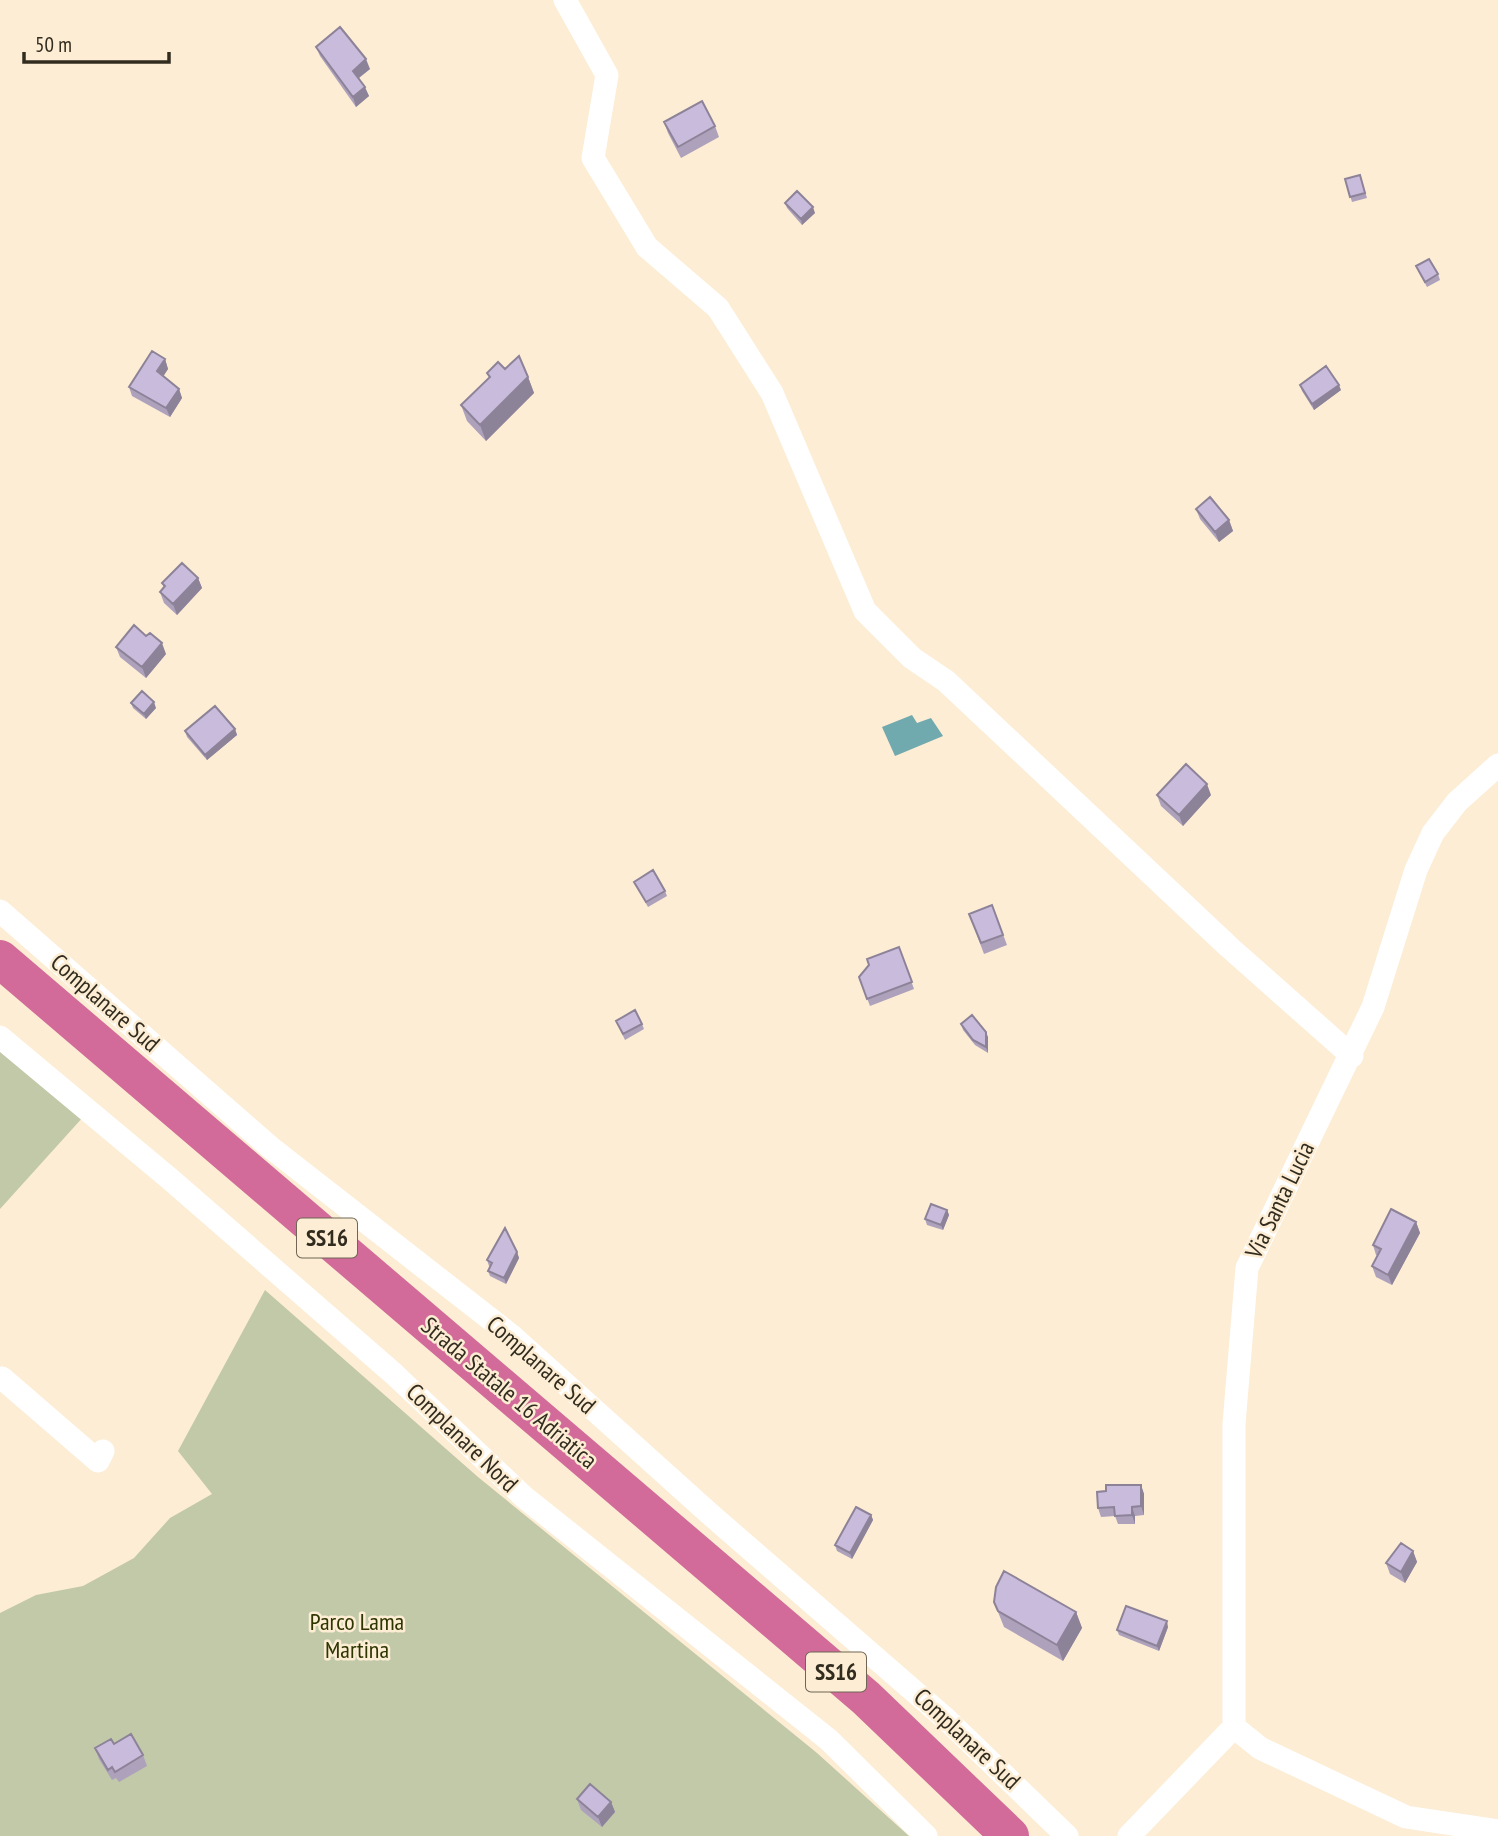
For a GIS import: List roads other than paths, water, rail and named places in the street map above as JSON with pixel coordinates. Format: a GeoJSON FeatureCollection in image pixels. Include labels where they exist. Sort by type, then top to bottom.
{"type":"FeatureCollection","features":[{"type":"Feature","properties":{"kind":"highway","name":"Strada Statale 16 Adriatica"},"geometry":{"type":"LineString","coordinates":[[0,959],[866,1698],[1010,1836]]}},
{"type":"Feature","properties":{"kind":"highway","name":"Strada Statale 16 Adriatica"},"geometry":{"type":"LineString","coordinates":[[0,984],[845,1712],[976,1836]]}},
{"type":"Feature","properties":{"kind":"street"},"geometry":{"type":"LineString","coordinates":[[565,0],[607,75],[593,158],[647,247],[718,308],[772,393],[865,611],[912,658],[946,681],[1229,947],[1352,1056]]}},
{"type":"Feature","properties":{"kind":"street","name":"Via Santa Lucia"},"geometry":{"type":"LineString","coordinates":[[1234,1727],[1234,1424],[1247,1268],[1352,1056],[1373,1007],[1416,870],[1433,833],[1457,802],[1498,765]]}},
{"type":"Feature","properties":{"kind":"street","name":"Complanare Sud"},"geometry":{"type":"LineString","coordinates":[[0,911],[270,1147],[512,1336],[946,1719],[1067,1836]]}},
{"type":"Feature","properties":{"kind":"street","name":"Complanare Nord"},"geometry":{"type":"LineString","coordinates":[[0,1037],[170,1179],[394,1374],[524,1497],[829,1740],[926,1836]]}},
{"type":"Feature","properties":{"kind":"street"},"geometry":{"type":"LineString","coordinates":[[1,1378],[98,1461],[103,1451]]}},
{"type":"Feature","properties":{"kind":"street"},"geometry":{"type":"LineString","coordinates":[[1129,1836],[1234,1727],[1260,1748],[1406,1817],[1498,1831]]}},
{"type":"Feature","properties":{"kind":"water"},"geometry":{"type":"Polygon","coordinates":[[[912,715],[917,723],[931,718],[943,736],[895,756],[882,727],[912,715]]]}},
{"type":"Feature","properties":{"kind":"park label","name":"Parco Lama Martina"},"geometry":{"type":"Point","coordinates":[357,1636]}}]}
